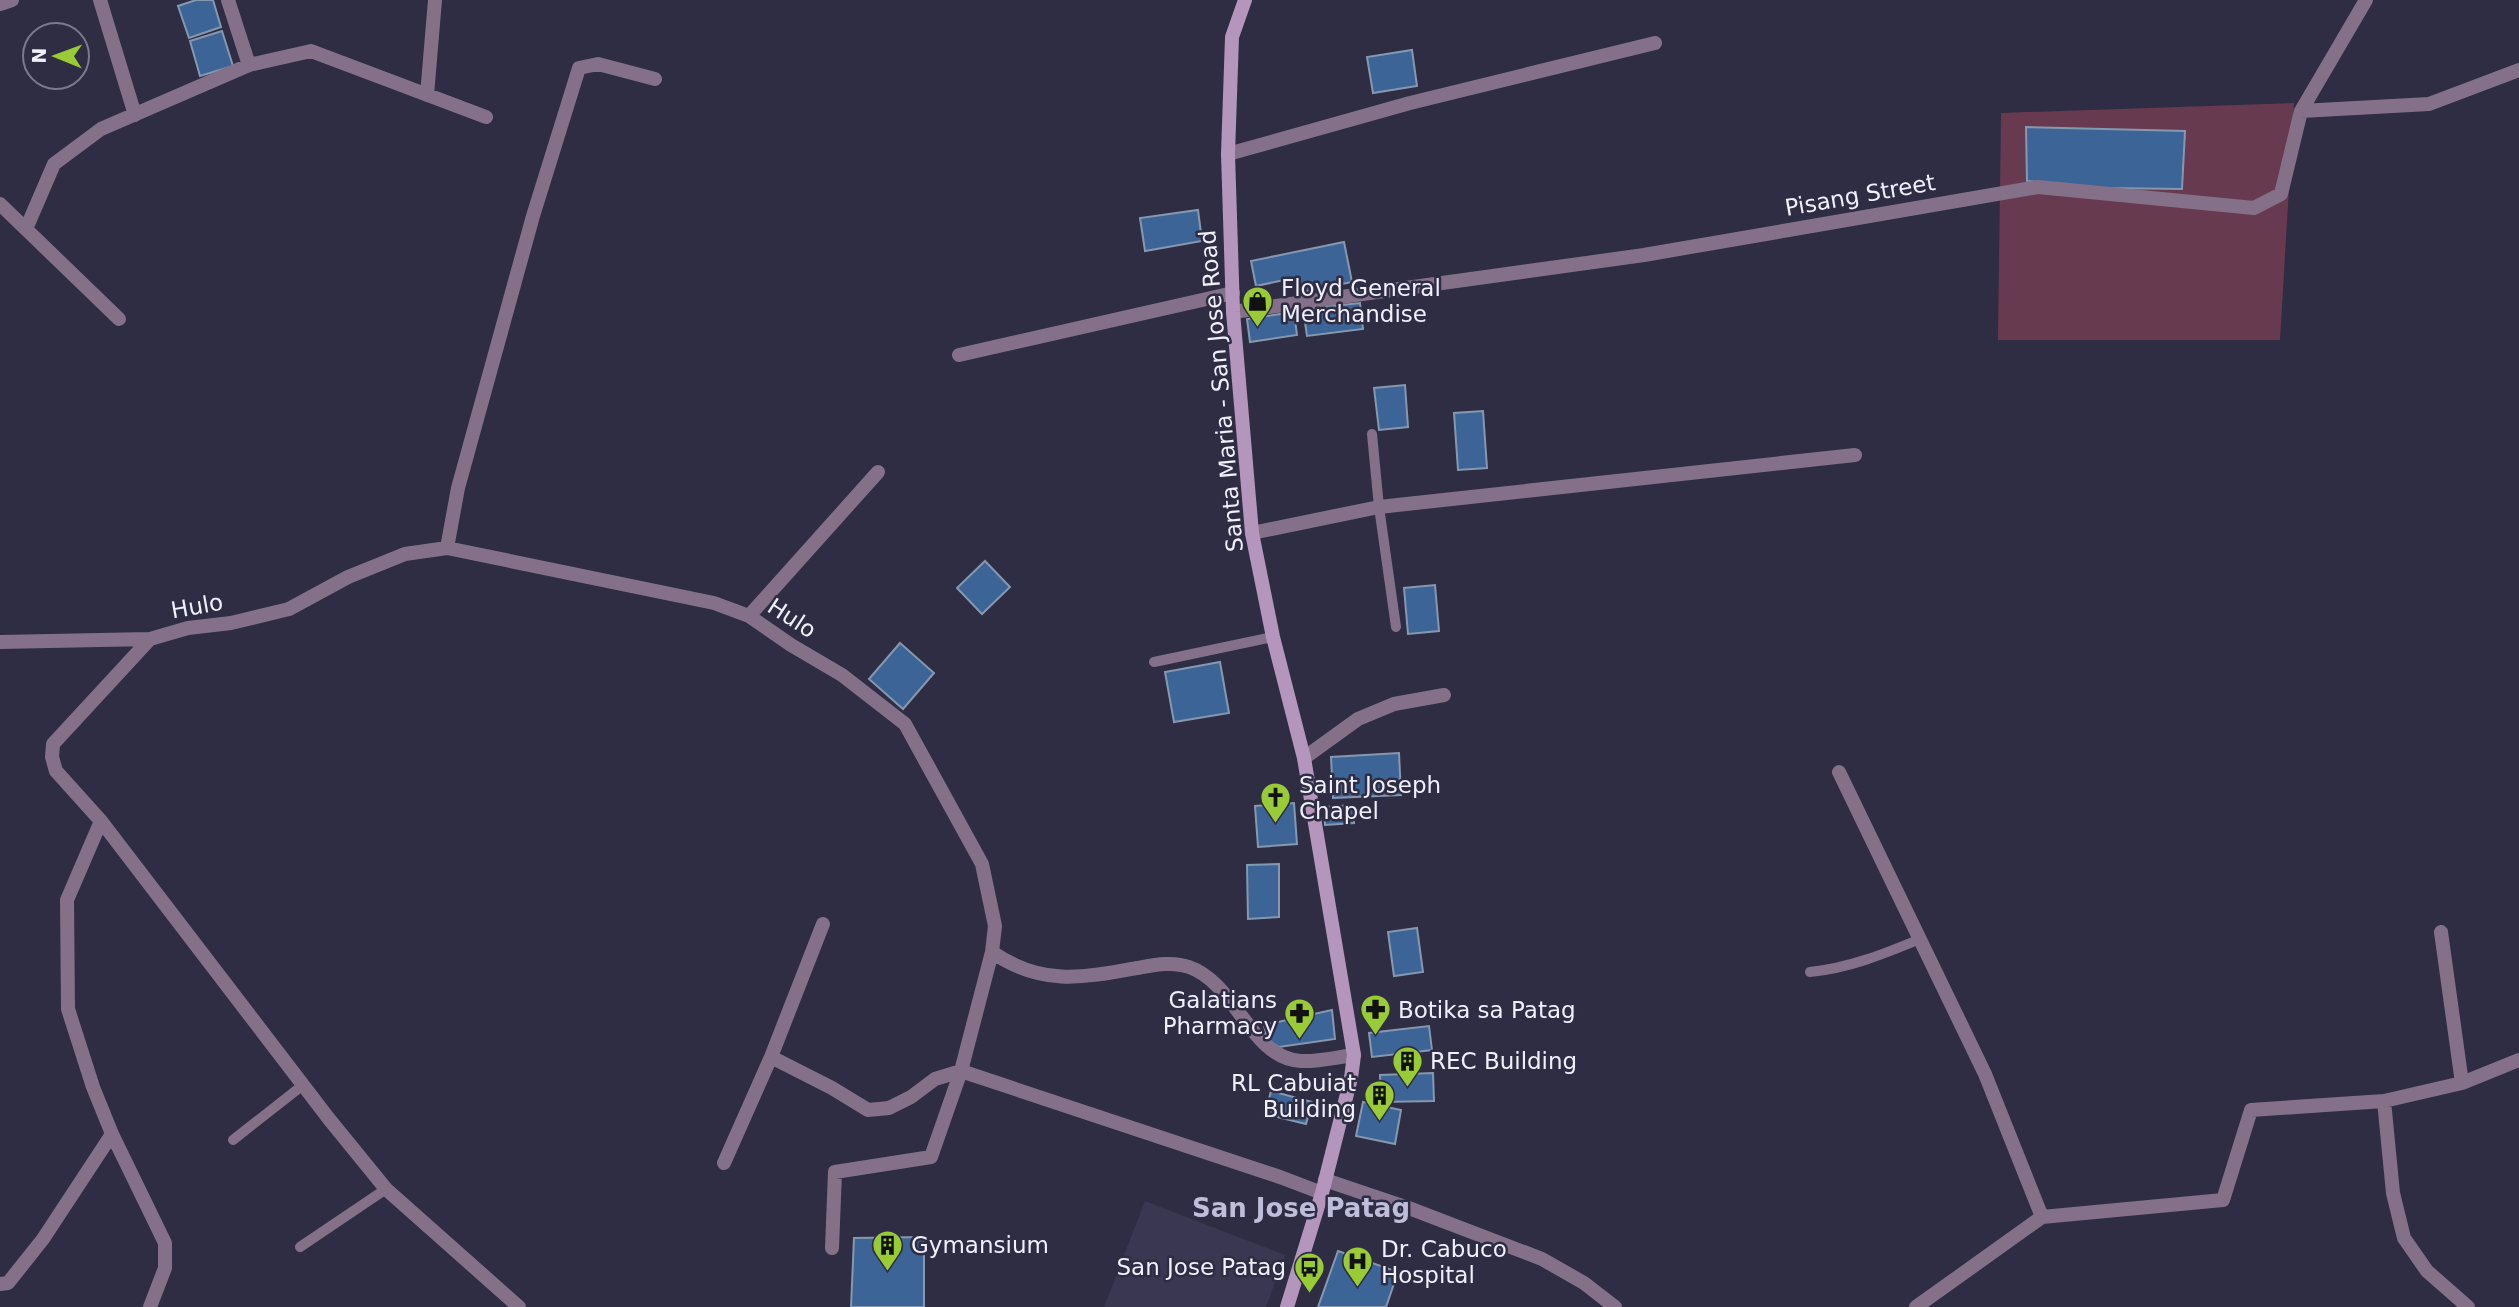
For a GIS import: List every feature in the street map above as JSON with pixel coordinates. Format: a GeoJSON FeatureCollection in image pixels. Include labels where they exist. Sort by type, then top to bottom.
{"type":"FeatureCollection","features":[{"type":"Feature","properties":{"kind":"main road","name":"Santa Maria - San Jose Road"},"geometry":{"type":"LineString","coordinates":[[1245,0],[1232,37],[1228,154],[1233,312],[1252,533],[1273,637],[1304,758],[1354,1055],[1352,1078],[1324,1186],[1287,1307]]}},
{"type":"Feature","properties":{"kind":"street"},"geometry":{"type":"LineString","coordinates":[[0,4],[12,0]]}},
{"type":"Feature","properties":{"kind":"street"},"geometry":{"type":"LineString","coordinates":[[100,0],[135,115]]}},
{"type":"Feature","properties":{"kind":"street"},"geometry":{"type":"LineString","coordinates":[[228,0],[249,65]]}},
{"type":"Feature","properties":{"kind":"street"},"geometry":{"type":"LineString","coordinates":[[427,95],[435,0]]}},
{"type":"Feature","properties":{"kind":"street","name":"Pisang Street"},"geometry":{"type":"LineString","coordinates":[[1233,312],[1644,255],[2038,187],[2254,208],[2281,194],[2301,111],[2366,0]]}},
{"type":"Feature","properties":{"kind":"street"},"geometry":{"type":"LineString","coordinates":[[1228,154],[1410,103],[1655,43]]}},
{"type":"Feature","properties":{"kind":"street"},"geometry":{"type":"LineString","coordinates":[[26,229],[54,164],[101,129],[249,65],[311,51],[486,117]]}},
{"type":"Feature","properties":{"kind":"street"},"geometry":{"type":"LineString","coordinates":[[447,548],[465,462],[533,216],[579,68],[598,64],[655,79]]}},
{"type":"Feature","properties":{"kind":"street"},"geometry":{"type":"LineString","coordinates":[[2301,111],[2429,104],[2519,70]]}},
{"type":"Feature","properties":{"kind":"street"},"geometry":{"type":"LineString","coordinates":[[0,204],[119,319]]}},
{"type":"Feature","properties":{"kind":"street"},"geometry":{"type":"LineString","coordinates":[[959,355],[1233,293]]}},
{"type":"Feature","properties":{"kind":"street"},"geometry":{"type":"LineString","coordinates":[[1252,533],[1379,507],[1855,455]]}},
{"type":"Feature","properties":{"kind":"street"},"geometry":{"type":"LineString","coordinates":[[749,616],[878,472]]}},
{"type":"Feature","properties":{"kind":"street","name":"Hulo"},"geometry":{"type":"LineString","coordinates":[[0,642],[150,639],[188,628],[231,623],[289,609],[348,577],[405,554],[447,548],[714,603],[749,616],[842,675],[905,724],[982,864],[995,926],[992,952],[961,1071],[931,1157],[835,1172],[832,1248]]}},
{"type":"Feature","properties":{"kind":"street"},"geometry":{"type":"LineString","coordinates":[[150,639],[53,744],[52,757],[56,771],[101,821],[386,1189],[519,1307]]}},
{"type":"Feature","properties":{"kind":"street"},"geometry":{"type":"LineString","coordinates":[[1304,758],[1358,719],[1394,704],[1444,695]]}},
{"type":"Feature","properties":{"kind":"street"},"geometry":{"type":"LineString","coordinates":[[1839,772],[1985,1074],[2042,1217]]}},
{"type":"Feature","properties":{"kind":"street"},"geometry":{"type":"LineString","coordinates":[[101,821],[68,900],[68,1009],[93,1087],[112,1134],[165,1243],[165,1268],[150,1307]]}},
{"type":"Feature","properties":{"kind":"street"},"geometry":{"type":"LineString","coordinates":[[724,1163],[771,1057],[823,925]]}},
{"type":"Feature","properties":{"kind":"street"},"geometry":{"type":"LineString","coordinates":[[2441,932],[2462,1083]]}},
{"type":"Feature","properties":{"kind":"street"},"geometry":{"type":"LineString","coordinates":[[992,952],[1011,965],[1051,977],[1089,977],[1174,962],[1192,967],[1222,988],[1267,1047],[1274,1051],[1299,1061],[1354,1055]]}},
{"type":"Feature","properties":{"kind":"street"},"geometry":{"type":"LineString","coordinates":[[771,1057],[868,1110],[889,1108],[911,1097],[934,1079],[961,1071],[1280,1177],[1414,1210],[1542,1259],[1584,1283],[1615,1307]]}},
{"type":"Feature","properties":{"kind":"street"},"geometry":{"type":"LineString","coordinates":[[1916,1307],[2042,1217],[2223,1200],[2251,1110],[2384,1101],[2462,1083],[2519,1060]]}},
{"type":"Feature","properties":{"kind":"street"},"geometry":{"type":"LineString","coordinates":[[2384,1101],[2393,1193],[2403,1238],[2427,1271],[2468,1307]]}},
{"type":"Feature","properties":{"kind":"street"},"geometry":{"type":"LineString","coordinates":[[0,1284],[8,1283],[43,1239],[112,1134]]}},
{"type":"Feature","properties":{"kind":"lane"},"geometry":{"type":"LineString","coordinates":[[1372,434],[1396,627]]}},
{"type":"Feature","properties":{"kind":"lane"},"geometry":{"type":"LineString","coordinates":[[1154,662],[1273,637]]}},
{"type":"Feature","properties":{"kind":"lane"},"geometry":{"type":"LineString","coordinates":[[1810,972],[1834,970],[1858,963],[1920,939]]}},
{"type":"Feature","properties":{"kind":"lane"},"geometry":{"type":"LineString","coordinates":[[233,1140],[303,1085]]}},
{"type":"Feature","properties":{"kind":"lane"},"geometry":{"type":"LineString","coordinates":[[300,1247],[386,1189]]}},
{"type":"Feature","properties":{"kind":"shaded area"},"geometry":{"type":"Polygon","coordinates":[[[2294,103],[2280,340],[1998,340],[2001,113],[2294,103]]]}},
{"type":"Feature","properties":{"kind":"shaded area"},"geometry":{"type":"Polygon","coordinates":[[[1145,1201],[1285,1255],[1266,1307],[1104,1307],[1145,1201]]]}},
{"type":"Feature","properties":{"kind":"building"},"geometry":{"type":"Polygon","coordinates":[[[196,0],[213,0],[221,27],[189,38],[178,6],[196,0]]]}},
{"type":"Feature","properties":{"kind":"building"},"geometry":{"type":"Polygon","coordinates":[[[222,31],[233,66],[200,76],[190,41],[222,31]]]}},
{"type":"Feature","properties":{"kind":"building"},"geometry":{"type":"Polygon","coordinates":[[[1412,50],[1417,86],[1373,93],[1367,57],[1412,50]]]}},
{"type":"Feature","properties":{"kind":"building"},"geometry":{"type":"Polygon","coordinates":[[[2026,127],[2185,131],[2182,189],[2106,188],[2027,181],[2026,127]]]}},
{"type":"Feature","properties":{"kind":"building"},"geometry":{"type":"Polygon","coordinates":[[[1198,210],[1202,241],[1145,251],[1140,218],[1198,210]]]}},
{"type":"Feature","properties":{"kind":"building"},"geometry":{"type":"Polygon","coordinates":[[[1344,242],[1352,282],[1297,293],[1294,278],[1256,286],[1251,261],[1344,242]]]}},
{"type":"Feature","properties":{"kind":"building"},"geometry":{"type":"Polygon","coordinates":[[[1360,303],[1363,329],[1307,336],[1303,309],[1360,303]]]}},
{"type":"Feature","properties":{"kind":"building"},"geometry":{"type":"Polygon","coordinates":[[[1294,312],[1297,335],[1250,342],[1247,319],[1294,312]]]}},
{"type":"Feature","properties":{"kind":"building"},"geometry":{"type":"Polygon","coordinates":[[[1405,385],[1408,427],[1379,430],[1374,388],[1405,385]]]}},
{"type":"Feature","properties":{"kind":"building"},"geometry":{"type":"Polygon","coordinates":[[[1483,411],[1487,468],[1458,470],[1454,413],[1483,411]]]}},
{"type":"Feature","properties":{"kind":"building"},"geometry":{"type":"Polygon","coordinates":[[[985,561],[1010,587],[982,614],[957,588],[985,561]]]}},
{"type":"Feature","properties":{"kind":"building"},"geometry":{"type":"Polygon","coordinates":[[[1435,585],[1439,631],[1408,634],[1404,588],[1435,585]]]}},
{"type":"Feature","properties":{"kind":"building"},"geometry":{"type":"Polygon","coordinates":[[[900,643],[934,673],[903,709],[869,679],[900,643]]]}},
{"type":"Feature","properties":{"kind":"building"},"geometry":{"type":"Polygon","coordinates":[[[1220,662],[1229,713],[1174,722],[1165,672],[1220,662]]]}},
{"type":"Feature","properties":{"kind":"building"},"geometry":{"type":"Polygon","coordinates":[[[1399,753],[1401,795],[1333,798],[1331,757],[1399,753]]]}},
{"type":"Feature","properties":{"kind":"building","name":"Saint Joseph Chapel"},"geometry":{"type":"Polygon","coordinates":[[[1294,803],[1297,844],[1258,847],[1255,806],[1294,803]]]}},
{"type":"Feature","properties":{"kind":"building"},"geometry":{"type":"Polygon","coordinates":[[[1353,805],[1354,823],[1325,825],[1324,807],[1353,805]]]}},
{"type":"Feature","properties":{"kind":"building"},"geometry":{"type":"Polygon","coordinates":[[[1279,864],[1279,917],[1248,919],[1247,865],[1279,864]]]}},
{"type":"Feature","properties":{"kind":"building"},"geometry":{"type":"Polygon","coordinates":[[[1417,928],[1423,972],[1394,976],[1388,932],[1417,928]]]}},
{"type":"Feature","properties":{"kind":"building"},"geometry":{"type":"Polygon","coordinates":[[[1332,1010],[1335,1039],[1279,1047],[1267,1040],[1264,1025],[1332,1010]]]}},
{"type":"Feature","properties":{"kind":"building"},"geometry":{"type":"Polygon","coordinates":[[[1429,1026],[1432,1050],[1372,1057],[1369,1033],[1429,1026]]]}},
{"type":"Feature","properties":{"kind":"building","name":"REC Building"},"geometry":{"type":"Polygon","coordinates":[[[1433,1073],[1434,1101],[1381,1102],[1380,1075],[1433,1073]]]}},
{"type":"Feature","properties":{"kind":"building"},"geometry":{"type":"Polygon","coordinates":[[[1271,1091],[1312,1102],[1306,1124],[1265,1114],[1271,1091]]]}},
{"type":"Feature","properties":{"kind":"building","name":"RL Cabuiat Building"},"geometry":{"type":"Polygon","coordinates":[[[1363,1102],[1401,1110],[1395,1144],[1356,1136],[1363,1102]]]}},
{"type":"Feature","properties":{"kind":"building","name":"Gymansium"},"geometry":{"type":"Polygon","coordinates":[[[924,1237],[924,1307],[851,1307],[854,1238],[924,1237]]]}},
{"type":"Feature","properties":{"kind":"building","name":"Dr. Cabuco Hospital"},"geometry":{"type":"Polygon","coordinates":[[[1338,1251],[1398,1272],[1386,1307],[1318,1307],[1338,1251]]]}},
{"type":"Feature","properties":{"kind":"place","name":"Floyd General Merchandise"},"geometry":{"type":"Point","coordinates":[1258,328]}},
{"type":"Feature","properties":{"kind":"place","name":"Saint Joseph Chapel"},"geometry":{"type":"Point","coordinates":[1276,825]}},
{"type":"Feature","properties":{"kind":"place","name":"Botika sa Patag"},"geometry":{"type":"Point","coordinates":[1375,1037]}},
{"type":"Feature","properties":{"kind":"place","name":"Galatians Pharmacy"},"geometry":{"type":"Point","coordinates":[1300,1040]}},
{"type":"Feature","properties":{"kind":"place","name":"REC Building"},"geometry":{"type":"Point","coordinates":[1407,1088]}},
{"type":"Feature","properties":{"kind":"place","name":"RL Cabuiat Building"},"geometry":{"type":"Point","coordinates":[1379,1123]}},
{"type":"Feature","properties":{"kind":"place","name":"Gymansium"},"geometry":{"type":"Point","coordinates":[888,1272]}},
{"type":"Feature","properties":{"kind":"place","name":"Dr. Cabuco Hospital"},"geometry":{"type":"Point","coordinates":[1358,1289]}},
{"type":"Feature","properties":{"kind":"place","name":"San Jose Patag"},"geometry":{"type":"Point","coordinates":[1309,1294]}},
{"type":"Feature","properties":{"kind":"district","name":"San Jose Patag"},"geometry":{"type":"Point","coordinates":[1301,1208]}}]}
